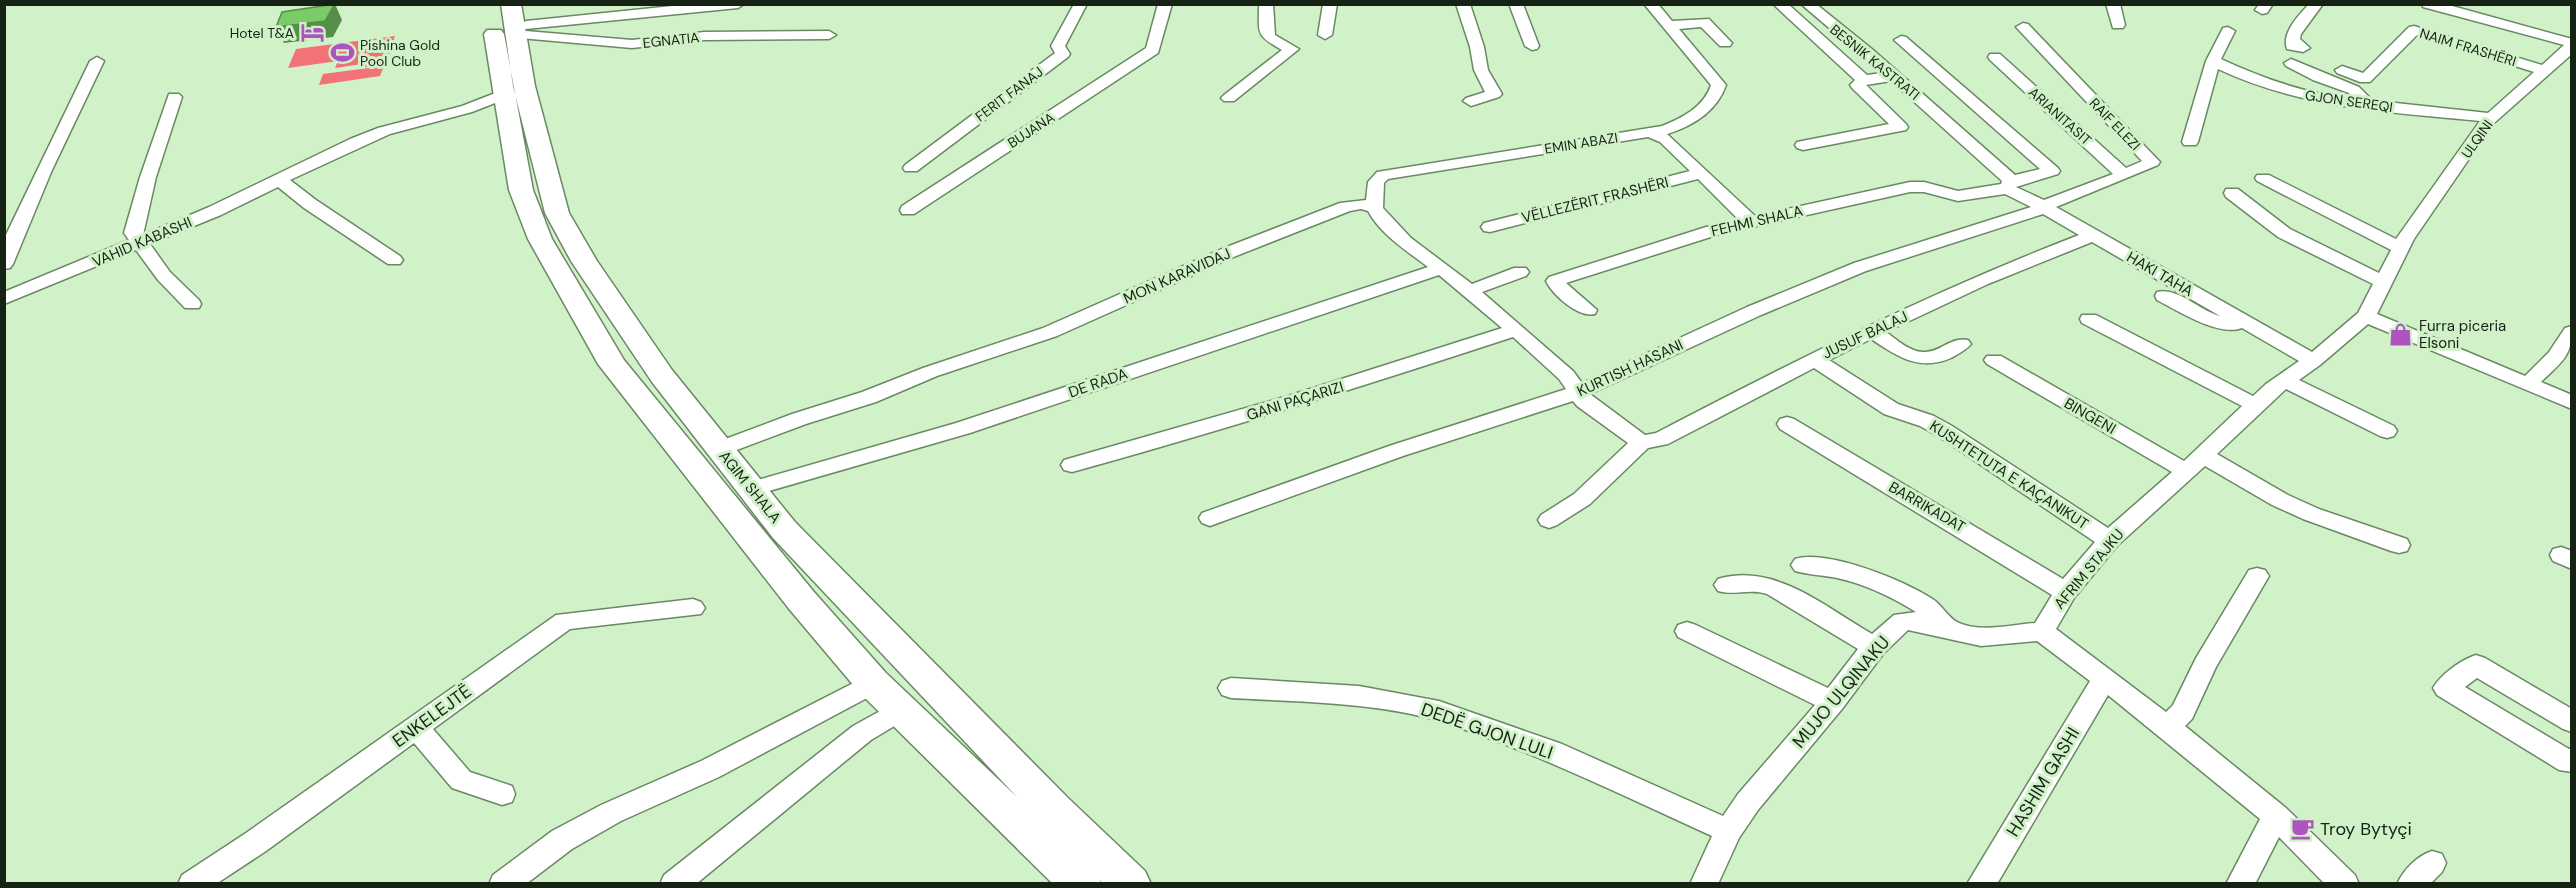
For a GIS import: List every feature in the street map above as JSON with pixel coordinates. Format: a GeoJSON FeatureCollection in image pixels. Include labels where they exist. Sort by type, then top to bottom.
{"type":"FeatureCollection","features":[{"type":"Feature","properties":{"kind":"main road","name":"AGIM SHALA"},"geometry":{"type":"LineString","coordinates":[[1081,884],[873,683],[802,602],[612,364],[540,239],[522,190],[503,95],[493,23],[508,17],[557,213],[584,261],[662,376],[784,530],[1054,810],[1131,884]]}},
{"type":"Feature","properties":{"kind":"street"},"geometry":{"type":"LineString","coordinates":[[508,17],[738,4]]}},
{"type":"Feature","properties":{"kind":"street","name":"FERIT FANAJ"},"geometry":{"type":"LineString","coordinates":[[911,168],[1063,54],[1058,46],[1080,4]]}},
{"type":"Feature","properties":{"kind":"street","name":"BUJANA"},"geometry":{"type":"LineString","coordinates":[[908,210],[1153,50],[1166,4]]}},
{"type":"Feature","properties":{"kind":"street"},"geometry":{"type":"LineString","coordinates":[[1229,98],[1292,49],[1269,37],[1266,30],[1266,4]]}},
{"type":"Feature","properties":{"kind":"street"},"geometry":{"type":"LineString","coordinates":[[1325,35],[1330,4]]}},
{"type":"Feature","properties":{"kind":"street"},"geometry":{"type":"LineString","coordinates":[[1464,4],[1477,47],[1481,70],[1494,94],[1471,101]]}},
{"type":"Feature","properties":{"kind":"street"},"geometry":{"type":"LineString","coordinates":[[1516,4],[1532,46]]}},
{"type":"Feature","properties":{"kind":"street","name":"EMIN ABAZI"},"geometry":{"type":"LineString","coordinates":[[1375,208],[1376,182],[1383,175],[1650,133],[1674,127],[1695,115],[1716,97],[1719,85],[1650,4]]}},
{"type":"Feature","properties":{"kind":"street"},"geometry":{"type":"LineString","coordinates":[[1779,4],[1864,80]]}},
{"type":"Feature","properties":{"kind":"street","name":"BESNIK KASTRATI"},"geometry":{"type":"LineString","coordinates":[[1807,4],[1944,120],[2008,185]]}},
{"type":"Feature","properties":{"kind":"street"},"geometry":{"type":"LineString","coordinates":[[2113,4],[2118,25]]}},
{"type":"Feature","properties":{"kind":"street"},"geometry":{"type":"LineString","coordinates":[[2293,39],[2298,28],[2317,4]]}},
{"type":"Feature","properties":{"kind":"street"},"geometry":{"type":"LineString","coordinates":[[2428,4],[2571,46]]}},
{"type":"Feature","properties":{"kind":"street","name":"EGNATIA"},"geometry":{"type":"LineString","coordinates":[[508,17],[632,44],[704,36],[829,35]]}},
{"type":"Feature","properties":{"kind":"street"},"geometry":{"type":"LineString","coordinates":[[1668,26],[1704,22],[1725,43]]}},
{"type":"Feature","properties":{"kind":"street","name":"RAIF ELEZI"},"geometry":{"type":"LineString","coordinates":[[2023,27],[2152,162],[2050,203],[2045,208]]}},
{"type":"Feature","properties":{"kind":"street","name":"NAIM FRASHËRI"},"geometry":{"type":"LineString","coordinates":[[2342,70],[2365,79],[2414,30],[2545,71]]}},
{"type":"Feature","properties":{"kind":"street"},"geometry":{"type":"LineString","coordinates":[[2190,142],[2213,61],[2228,32]]}},
{"type":"Feature","properties":{"kind":"street"},"geometry":{"type":"LineString","coordinates":[[1901,40],[2052,171],[2008,185]]}},
{"type":"Feature","properties":{"kind":"street","name":"ULQINI"},"geometry":{"type":"LineString","coordinates":[[2366,316],[2401,248],[2490,118],[2571,46]]}},
{"type":"Feature","properties":{"kind":"street","name":"ARIANITASIT"},"geometry":{"type":"LineString","coordinates":[[1995,57],[2124,175]]}},
{"type":"Feature","properties":{"kind":"street"},"geometry":{"type":"LineString","coordinates":[[4,264],[44,170],[97,61]]}},
{"type":"Feature","properties":{"kind":"street","name":"GJON SEREQI"},"geometry":{"type":"LineString","coordinates":[[2213,61],[2257,81],[2312,98],[2490,118]]}},
{"type":"Feature","properties":{"kind":"street"},"geometry":{"type":"LineString","coordinates":[[2291,63],[2326,80],[2354,90],[2360,95],[2364,105]]}},
{"type":"Feature","properties":{"kind":"street"},"geometry":{"type":"LineString","coordinates":[[1803,146],[1900,127],[1857,85],[1864,80],[1894,76]]}},
{"type":"Feature","properties":{"kind":"street","name":"VAHID KABASHI"},"geometry":{"type":"LineString","coordinates":[[4,299],[215,211],[278,179],[384,131],[467,109],[503,95]]}},
{"type":"Feature","properties":{"kind":"street"},"geometry":{"type":"LineString","coordinates":[[174,97],[147,177],[133,233],[164,276],[192,304]]}},
{"type":"Feature","properties":{"kind":"street"},"geometry":{"type":"LineString","coordinates":[[1944,120],[1988,115]]}},
{"type":"Feature","properties":{"kind":"street"},"geometry":{"type":"LineString","coordinates":[[1650,133],[1666,140],[1750,221]]}},
{"type":"Feature","properties":{"kind":"street","name":"VËLLEZËRIT FRASHËRI"},"geometry":{"type":"LineString","coordinates":[[1490,227],[1699,174]]}},
{"type":"Feature","properties":{"kind":"street"},"geometry":{"type":"LineString","coordinates":[[2263,178],[2401,248]]}},
{"type":"Feature","properties":{"kind":"street"},"geometry":{"type":"LineString","coordinates":[[278,179],[310,204],[394,260]]}},
{"type":"Feature","properties":{"kind":"street","name":"FEHMI SHALA"},"geometry":{"type":"LineString","coordinates":[[1588,310],[1555,281],[1750,221],[1920,185],[1958,196],[2008,185]]}},
{"type":"Feature","properties":{"kind":"street","name":"HAKI TAHA"},"geometry":{"type":"LineString","coordinates":[[2008,185],[2092,237],[2313,361]]}},
{"type":"Feature","properties":{"kind":"street"},"geometry":{"type":"LineString","coordinates":[[2232,193],[2284,233],[2383,282]]}},
{"type":"Feature","properties":{"kind":"street","name":"MON KARAVIDAJ"},"geometry":{"type":"LineString","coordinates":[[719,449],[799,419],[869,397],[930,372],[1050,332],[1230,252],[1346,207],[1362,204],[1375,208]]}},
{"type":"Feature","properties":{"kind":"street"},"geometry":{"type":"LineString","coordinates":[[1375,208],[1380,217],[1405,242],[1442,268],[1566,375],[1576,393],[1621,429],[1642,442]]}},
{"type":"Feature","properties":{"kind":"street","name":"KURTISH HASANI"},"geometry":{"type":"LineString","coordinates":[[1210,518],[1396,451],[1576,393],[1754,311],[1860,267],[2045,208]]}},
{"type":"Feature","properties":{"kind":"street","name":"JUSUF BALAJ"},"geometry":{"type":"LineString","coordinates":[[1549,520],[1582,499],[1642,442],[1661,439],[1872,331],[2025,262],[2092,237]]}},
{"type":"Feature","properties":{"kind":"street","name":"DE RADA"},"geometry":{"type":"LineString","coordinates":[[752,489],[963,428],[1442,268]]}},
{"type":"Feature","properties":{"kind":"street"},"geometry":{"type":"LineString","coordinates":[[1469,291],[1520,272]]}},
{"type":"Feature","properties":{"kind":"street"},"geometry":{"type":"LineString","coordinates":[[2164,296],[2205,318],[2235,325],[2260,339],[2274,339]]}},
{"type":"Feature","properties":{"kind":"street"},"geometry":{"type":"LineString","coordinates":[[2366,316],[2571,403]]}},
{"type":"Feature","properties":{"kind":"street","name":"AFRIM STAJKU"},"geometry":{"type":"LineString","coordinates":[[2043,631],[2066,592],[2109,540],[2255,405],[2284,380],[2313,361],[2366,316]]}},
{"type":"Feature","properties":{"kind":"street"},"geometry":{"type":"LineString","coordinates":[[2089,319],[2255,405]]}},
{"type":"Feature","properties":{"kind":"street","name":"GANI PAÇARIZI"},"geometry":{"type":"LineString","coordinates":[[1072,465],[1320,394],[1516,330]]}},
{"type":"Feature","properties":{"kind":"street"},"geometry":{"type":"LineString","coordinates":[[1872,331],[1910,355],[1924,360],[1940,357],[1961,344]]}},
{"type":"Feature","properties":{"kind":"street"},"geometry":{"type":"LineString","coordinates":[[2528,384],[2556,356],[2571,332]]}},
{"type":"Feature","properties":{"kind":"street","name":"KUSHTETUTA E KAÇANIKUT"},"geometry":{"type":"LineString","coordinates":[[1814,359],[1891,410],[1927,421],[1945,431],[2109,540]]}},
{"type":"Feature","properties":{"kind":"street","name":"BINGENI"},"geometry":{"type":"LineString","coordinates":[[1994,360],[2186,471]]}},
{"type":"Feature","properties":{"kind":"street"},"geometry":{"type":"LineString","coordinates":[[2284,380],[2387,431]]}},
{"type":"Feature","properties":{"kind":"street","name":"BARRIKADAT"},"geometry":{"type":"LineString","coordinates":[[1787,424],[2066,592]]}},
{"type":"Feature","properties":{"kind":"street"},"geometry":{"type":"LineString","coordinates":[[2203,455],[2280,500],[2310,514],[2399,545]]}},
{"type":"Feature","properties":{"kind":"street"},"geometry":{"type":"LineString","coordinates":[[1803,565],[1838,570],[1886,586],[1940,617],[1946,628]]}},
{"type":"Feature","properties":{"kind":"street"},"geometry":{"type":"LineString","coordinates":[[2167,727],[2183,712],[2210,655],[2257,576]]}},
{"type":"Feature","properties":{"kind":"street"},"geometry":{"type":"LineString","coordinates":[[1726,585],[1748,581],[1762,582],[1874,647]]}},
{"type":"Feature","properties":{"kind":"street","name":"ENKELEJTË"},"geometry":{"type":"LineString","coordinates":[[202,882],[564,621],[693,608]]}},
{"type":"Feature","properties":{"kind":"street","name":"MUJO ULQINAKU"},"geometry":{"type":"LineString","coordinates":[[1704,884],[1728,831],[1748,802],[1833,702],[1874,647],[1902,621],[1915,621],[1981,638],[2043,631]]}},
{"type":"Feature","properties":{"kind":"street"},"geometry":{"type":"LineString","coordinates":[[1687,631],[1833,702]]}},
{"type":"Feature","properties":{"kind":"street"},"geometry":{"type":"LineString","coordinates":[[2043,631],[2167,727],[2276,816],[2345,884]]}},
{"type":"Feature","properties":{"kind":"street"},"geometry":{"type":"LineString","coordinates":[[2571,722],[2476,665],[2446,688],[2568,762],[2571,759]]}},
{"type":"Feature","properties":{"kind":"street","name":"HASHIM GASHI"},"geometry":{"type":"LineString","coordinates":[[1981,884],[2104,680]]}},
{"type":"Feature","properties":{"kind":"street"},"geometry":{"type":"LineString","coordinates":[[503,884],[562,840],[601,819],[710,769],[873,683]]}},
{"type":"Feature","properties":{"kind":"street","name":"DEDË GJON LULI"},"geometry":{"type":"LineString","coordinates":[[1231,688],[1359,696],[1439,711],[1552,752],[1728,831]]}},
{"type":"Feature","properties":{"kind":"street"},"geometry":{"type":"LineString","coordinates":[[674,884],[862,733],[902,709]]}},
{"type":"Feature","properties":{"kind":"street"},"geometry":{"type":"LineString","coordinates":[[416,727],[461,780],[502,794]]}},
{"type":"Feature","properties":{"kind":"street"},"geometry":{"type":"LineString","coordinates":[[2240,884],[2276,816]]}},
{"type":"Feature","properties":{"kind":"street"},"geometry":{"type":"LineString","coordinates":[[2411,884],[2432,863]]}},
{"type":"Feature","properties":{"kind":"shaded area","name":"Pishina Gold Pool Club"},"geometry":{"type":"Polygon","coordinates":[[[395,36],[386,65],[361,68],[362,64],[335,68],[338,61],[288,68],[296,49],[395,36]]]}},
{"type":"Feature","properties":{"kind":"shaded area"},"geometry":{"type":"Polygon","coordinates":[[[384,66],[380,76],[319,85],[323,74],[384,66]]]}},
{"type":"Feature","properties":{"kind":"building"},"geometry":{"type":"Polygon","coordinates":[[[335,4],[325,21],[276,27],[282,12],[335,4]]]}},
{"type":"Feature","properties":{"kind":"place","name":"Hotel T&A"},"geometry":{"type":"Point","coordinates":[312,33]}},
{"type":"Feature","properties":{"kind":"place","name":"Pishina Gold Pool Club"},"geometry":{"type":"Point","coordinates":[342,53]}},
{"type":"Feature","properties":{"kind":"place","name":"Furra piceria Elsoni"},"geometry":{"type":"Point","coordinates":[2401,335]}},
{"type":"Feature","properties":{"kind":"place","name":"Troy Bytyçi"},"geometry":{"type":"Point","coordinates":[2302,829]}}]}
